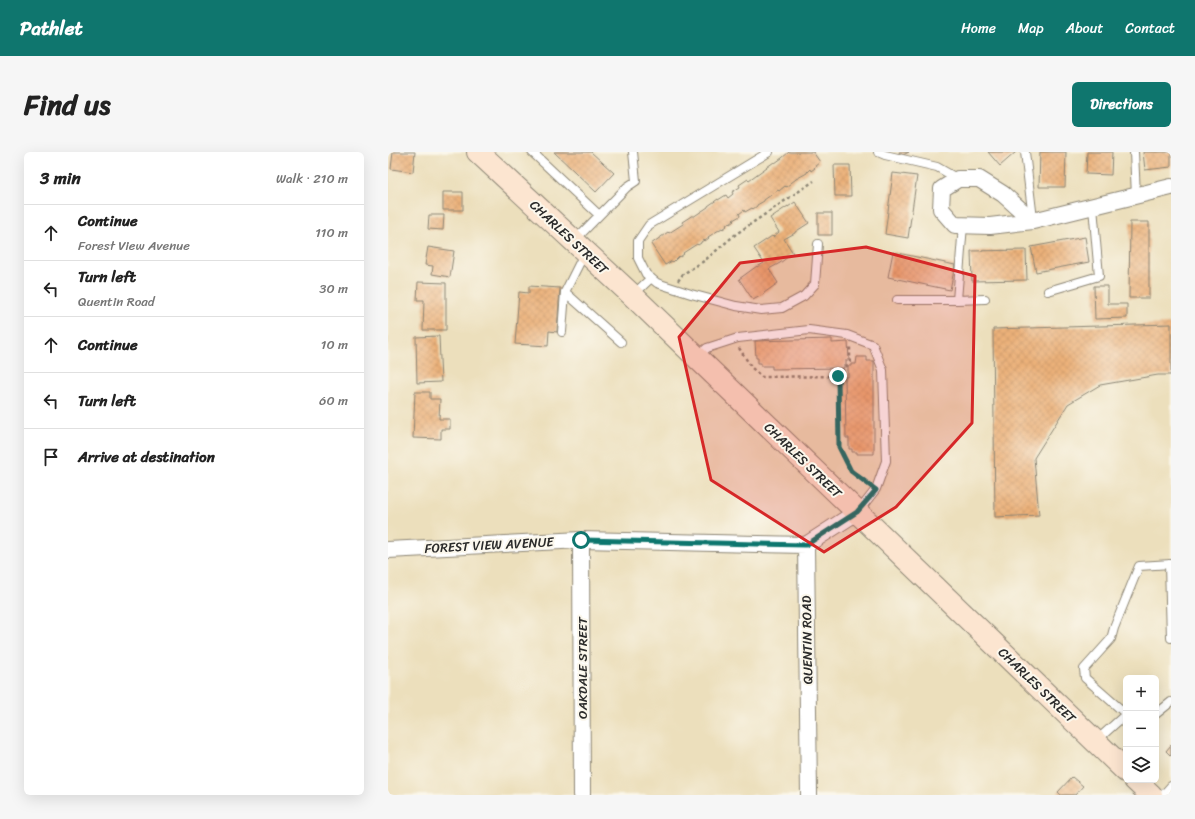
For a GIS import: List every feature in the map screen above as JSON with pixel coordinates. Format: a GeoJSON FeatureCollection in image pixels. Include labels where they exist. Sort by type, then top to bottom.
{"type":"FeatureCollection","features":[{"type":"Feature","properties":{"kind":"main road","name":"CHARLES STREET"},"geometry":{"type":"LineString","coordinates":[[484,154],[697,357],[1123,768]]}},
{"type":"Feature","properties":{"kind":"main road"},"geometry":{"type":"LineString","coordinates":[[1138,783],[1151,795]]}},
{"type":"Feature","properties":{"kind":"street"},"geometry":{"type":"LineString","coordinates":[[1033,221],[1003,194],[979,179],[958,179],[942,189],[941,209],[955,225],[990,226],[1033,221],[1171,188]]}},
{"type":"Feature","properties":{"kind":"street"},"geometry":{"type":"LineString","coordinates":[[806,545],[857,512]]}},
{"type":"Feature","properties":{"kind":"street","name":"FOREST VIEW AVENUE"},"geometry":{"type":"LineString","coordinates":[[388,550],[581,540],[806,545]]}},
{"type":"Feature","properties":{"kind":"street","name":"OAKDALE STREET"},"geometry":{"type":"LineString","coordinates":[[581,540],[582,795]]}},
{"type":"Feature","properties":{"kind":"street","name":"QUENTIN ROAD"},"geometry":{"type":"LineString","coordinates":[[806,545],[809,795]]}},
{"type":"Feature","properties":{"kind":"lane"},"geometry":{"type":"LineString","coordinates":[[532,152],[599,215]]}},
{"type":"Feature","properties":{"kind":"lane"},"geometry":{"type":"LineString","coordinates":[[562,332],[565,292],[580,246],[599,215],[627,187],[636,181],[634,152]]}},
{"type":"Feature","properties":{"kind":"lane"},"geometry":{"type":"LineString","coordinates":[[769,152],[649,225],[638,241],[638,258],[646,274],[657,283],[736,306],[761,310],[782,308],[804,296],[815,284],[818,244]]}},
{"type":"Feature","properties":{"kind":"lane"},"geometry":{"type":"LineString","coordinates":[[878,152],[937,167],[958,179]]}},
{"type":"Feature","properties":{"kind":"lane"},"geometry":{"type":"LineString","coordinates":[[1025,152],[1033,221]]}},
{"type":"Feature","properties":{"kind":"lane"},"geometry":{"type":"LineString","coordinates":[[1134,152],[1136,196]]}},
{"type":"Feature","properties":{"kind":"lane"},"geometry":{"type":"LineString","coordinates":[[1048,291],[1099,276],[1093,206]]}},
{"type":"Feature","properties":{"kind":"lane"},"geometry":{"type":"LineString","coordinates":[[957,300],[963,225]]}},
{"type":"Feature","properties":{"kind":"lane"},"geometry":{"type":"LineString","coordinates":[[632,295],[651,278]]}},
{"type":"Feature","properties":{"kind":"lane"},"geometry":{"type":"LineString","coordinates":[[565,292],[621,342]]}},
{"type":"Feature","properties":{"kind":"lane"},"geometry":{"type":"LineString","coordinates":[[898,300],[985,299]]}},
{"type":"Feature","properties":{"kind":"lane"},"geometry":{"type":"LineString","coordinates":[[697,357],[707,348],[733,340],[809,330],[850,336],[873,345],[883,370],[886,461],[876,490],[857,512]]}},
{"type":"Feature","properties":{"kind":"lane"},"geometry":{"type":"LineString","coordinates":[[1095,742],[1126,714],[1085,678],[1084,669],[1111,639],[1139,566],[1170,564],[1171,638]]}},
{"type":"Feature","properties":{"kind":"lane"},"geometry":{"type":"LineString","coordinates":[[1159,712],[1171,702]]}},
{"type":"Feature","properties":{"kind":"lane"},"geometry":{"type":"LineString","coordinates":[[1163,795],[1171,786]]}},
{"type":"Feature","properties":{"kind":"path"},"geometry":{"type":"LineString","coordinates":[[674,288],[683,274],[704,261],[736,234],[814,181]]}},
{"type":"Feature","properties":{"kind":"path"},"geometry":{"type":"LineString","coordinates":[[850,336],[850,362],[838,376],[839,447],[851,471],[876,490]]}},
{"type":"Feature","properties":{"kind":"path"},"geometry":{"type":"LineString","coordinates":[[733,340],[752,368],[762,377],[838,376]]}},
{"type":"Feature","properties":{"kind":"highlighted area"},"geometry":{"type":"Polygon","coordinates":[[[866,247],[975,276],[972,423],[896,507],[824,552],[711,480],[679,337],[740,263],[866,247]]]}},
{"type":"Feature","properties":{"kind":"building"},"geometry":{"type":"Polygon","coordinates":[[[393,152],[415,152],[413,172],[391,169],[393,152]]]}},
{"type":"Feature","properties":{"kind":"building"},"geometry":{"type":"Polygon","coordinates":[[[554,152],[591,152],[614,173],[596,192],[554,152]]]}},
{"type":"Feature","properties":{"kind":"building"},"geometry":{"type":"Polygon","coordinates":[[[789,152],[813,152],[820,162],[811,171],[810,169],[807,173],[786,187],[785,186],[779,191],[778,190],[753,209],[752,208],[745,212],[744,210],[739,214],[740,216],[733,220],[734,221],[730,224],[729,223],[726,225],[727,226],[723,229],[722,228],[708,237],[709,238],[705,241],[704,240],[683,253],[684,254],[680,257],[679,256],[673,262],[672,261],[665,265],[651,244],[683,224],[682,222],[693,215],[693,217],[718,199],[726,195],[728,198],[733,194],[732,192],[740,187],[739,185],[748,179],[749,180],[774,162],[775,163],[789,152]]]}},
{"type":"Feature","properties":{"kind":"building"},"geometry":{"type":"Polygon","coordinates":[[[899,152],[909,152],[901,156],[899,152]]]}},
{"type":"Feature","properties":{"kind":"building"},"geometry":{"type":"Polygon","coordinates":[[[988,152],[1016,152],[1000,166],[988,152]]]}},
{"type":"Feature","properties":{"kind":"building"},"geometry":{"type":"Polygon","coordinates":[[[1040,152],[1066,152],[1065,187],[1039,187],[1040,152]]]}},
{"type":"Feature","properties":{"kind":"building"},"geometry":{"type":"Polygon","coordinates":[[[1087,152],[1112,152],[1111,175],[1086,174],[1087,152]]]}},
{"type":"Feature","properties":{"kind":"building"},"geometry":{"type":"Polygon","coordinates":[[[1143,152],[1171,152],[1171,167],[1145,170],[1143,152]]]}},
{"type":"Feature","properties":{"kind":"building"},"geometry":{"type":"Polygon","coordinates":[[[834,165],[850,165],[851,196],[835,196],[834,165]]]}},
{"type":"Feature","properties":{"kind":"building"},"geometry":{"type":"Polygon","coordinates":[[[893,173],[917,176],[908,238],[885,234],[893,173]]]}},
{"type":"Feature","properties":{"kind":"building"},"geometry":{"type":"Polygon","coordinates":[[[443,192],[463,192],[463,210],[443,210],[443,192]]]}},
{"type":"Feature","properties":{"kind":"building"},"geometry":{"type":"Polygon","coordinates":[[[795,202],[809,223],[784,239],[793,253],[769,269],[778,283],[764,294],[753,300],[739,279],[757,266],[764,263],[754,248],[779,232],[770,218],[795,202]]]}},
{"type":"Feature","properties":{"kind":"building"},"geometry":{"type":"Polygon","coordinates":[[[818,213],[832,213],[832,235],[818,235],[818,213]]]}},
{"type":"Feature","properties":{"kind":"building"},"geometry":{"type":"Polygon","coordinates":[[[429,215],[444,215],[443,230],[428,229],[429,215]]]}},
{"type":"Feature","properties":{"kind":"building"},"geometry":{"type":"Polygon","coordinates":[[[1130,222],[1149,222],[1149,298],[1129,298],[1130,222]]]}},
{"type":"Feature","properties":{"kind":"building"},"geometry":{"type":"Polygon","coordinates":[[[1085,237],[1089,262],[1036,272],[1031,247],[1085,237]]]}},
{"type":"Feature","properties":{"kind":"building"},"geometry":{"type":"Polygon","coordinates":[[[428,247],[454,251],[450,277],[432,274],[433,266],[425,265],[428,247]]]}},
{"type":"Feature","properties":{"kind":"building"},"geometry":{"type":"Polygon","coordinates":[[[1026,250],[1027,280],[972,281],[971,251],[1026,250]]]}},
{"type":"Feature","properties":{"kind":"building"},"geometry":{"type":"Polygon","coordinates":[[[893,252],[955,265],[950,290],[888,277],[893,252]]]}},
{"type":"Feature","properties":{"kind":"building"},"geometry":{"type":"Polygon","coordinates":[[[418,282],[446,283],[446,330],[423,330],[424,300],[417,300],[418,282]]]}},
{"type":"Feature","properties":{"kind":"building"},"geometry":{"type":"Polygon","coordinates":[[[529,286],[560,288],[557,332],[549,331],[548,346],[515,344],[519,292],[529,293],[529,286]]]}},
{"type":"Feature","properties":{"kind":"building"},"geometry":{"type":"Polygon","coordinates":[[[1094,286],[1108,286],[1108,304],[1127,304],[1127,318],[1095,319],[1094,286]]]}},
{"type":"Feature","properties":{"kind":"building"},"geometry":{"type":"Polygon","coordinates":[[[1171,324],[1171,375],[1158,375],[1100,385],[1068,404],[1034,458],[1039,515],[995,517],[993,329],[1171,324]]]}},
{"type":"Feature","properties":{"kind":"building"},"geometry":{"type":"Polygon","coordinates":[[[439,336],[441,382],[417,383],[416,337],[439,336]]]}},
{"type":"Feature","properties":{"kind":"building"},"geometry":{"type":"Polygon","coordinates":[[[832,339],[832,343],[848,342],[849,360],[846,360],[846,365],[844,365],[844,368],[772,369],[772,366],[761,366],[761,363],[758,363],[758,358],[756,358],[755,341],[832,339]]]}},
{"type":"Feature","properties":{"kind":"building"},"geometry":{"type":"Polygon","coordinates":[[[857,357],[867,357],[867,361],[874,361],[874,454],[857,454],[857,452],[852,452],[852,449],[849,449],[849,438],[846,438],[845,377],[848,377],[848,366],[851,366],[851,364],[856,364],[857,357]]]}},
{"type":"Feature","properties":{"kind":"building"},"geometry":{"type":"Polygon","coordinates":[[[415,392],[430,392],[430,399],[440,399],[439,419],[450,419],[450,429],[441,429],[441,439],[413,438],[415,392]]]}},
{"type":"Feature","properties":{"kind":"building"},"geometry":{"type":"Polygon","coordinates":[[[1171,745],[1171,756],[1166,751],[1171,745]]]}},
{"type":"Feature","properties":{"kind":"building"},"geometry":{"type":"Polygon","coordinates":[[[1072,777],[1083,786],[1075,795],[1061,795],[1058,792],[1072,777]]]}},
{"type":"Feature","properties":{"kind":"route"},"geometry":{"type":"LineString","coordinates":[[581,540],[806,545],[857,512],[876,490],[851,471],[839,447],[838,376]]}}]}
